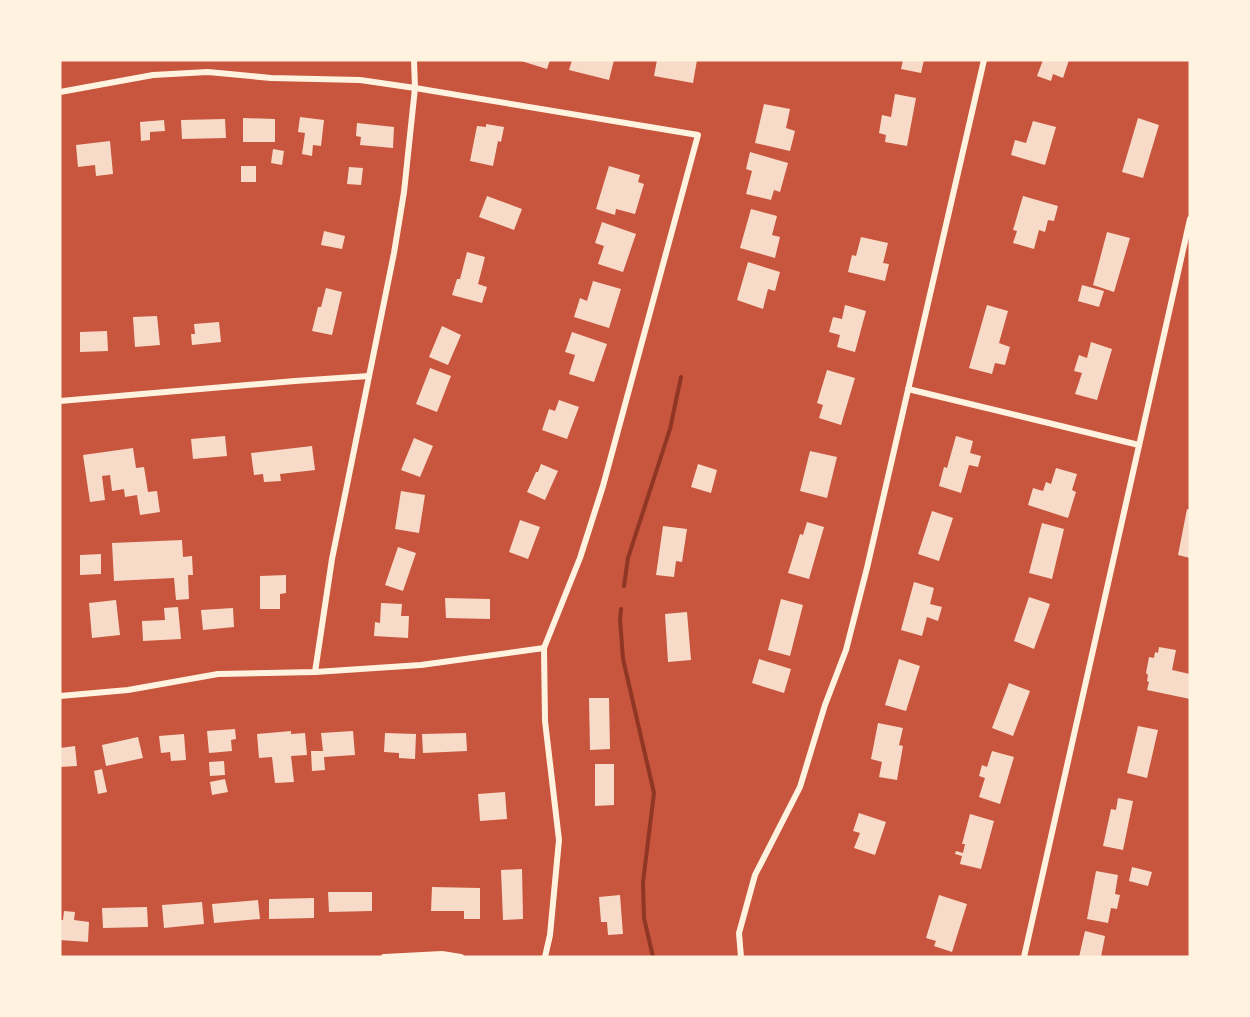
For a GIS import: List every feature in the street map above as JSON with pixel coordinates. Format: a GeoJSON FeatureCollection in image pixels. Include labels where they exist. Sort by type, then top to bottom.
{"type":"FeatureCollection","features":[{"type":"Feature","properties":{"kind":"street"},"geometry":{"type":"LineString","coordinates":[[315,672],[332,559],[400,216],[415,88],[414,60]]}},
{"type":"Feature","properties":{"kind":"street"},"geometry":{"type":"LineString","coordinates":[[741,957],[739,933],[755,875],[800,787],[825,705],[846,650],[984,60]]}},
{"type":"Feature","properties":{"kind":"street"},"geometry":{"type":"LineString","coordinates":[[60,92],[153,75],[208,72],[271,78],[360,80],[698,135],[603,486],[580,558],[544,648],[545,721],[559,840],[550,935],[545,957]]}},
{"type":"Feature","properties":{"kind":"street"},"geometry":{"type":"LineString","coordinates":[[1024,957],[1190,219]]}},
{"type":"Feature","properties":{"kind":"street"},"geometry":{"type":"LineString","coordinates":[[60,401],[369,376]]}},
{"type":"Feature","properties":{"kind":"street"},"geometry":{"type":"LineString","coordinates":[[908,389],[1139,445]]}},
{"type":"Feature","properties":{"kind":"street"},"geometry":{"type":"LineString","coordinates":[[60,696],[128,690],[218,674],[315,672],[421,665],[544,648]]}},
{"type":"Feature","properties":{"kind":"street"},"geometry":{"type":"LineString","coordinates":[[384,957],[442,954],[461,957]]}},
{"type":"Feature","properties":{"kind":"building"},"geometry":{"type":"Polygon","coordinates":[[[518,60],[550,60],[547,69],[518,60]]]}},
{"type":"Feature","properties":{"kind":"building"},"geometry":{"type":"Polygon","coordinates":[[[572,60],[614,60],[609,80],[569,70],[572,60]]]}},
{"type":"Feature","properties":{"kind":"building"},"geometry":{"type":"Polygon","coordinates":[[[657,60],[697,60],[693,83],[654,76],[657,60]]]}},
{"type":"Feature","properties":{"kind":"building"},"geometry":{"type":"Polygon","coordinates":[[[903,60],[924,60],[921,73],[901,69],[903,60]]]}},
{"type":"Feature","properties":{"kind":"building"},"geometry":{"type":"Polygon","coordinates":[[[1043,60],[1069,60],[1063,78],[1053,74],[1051,81],[1037,76],[1043,60]]]}},
{"type":"Feature","properties":{"kind":"building"},"geometry":{"type":"Polygon","coordinates":[[[895,94],[916,98],[907,146],[885,142],[886,135],[879,133],[882,115],[891,117],[895,94]]]}},
{"type":"Feature","properties":{"kind":"building"},"geometry":{"type":"Polygon","coordinates":[[[764,104],[790,109],[786,128],[795,131],[790,151],[755,143],[764,104]]]}},
{"type":"Feature","properties":{"kind":"building"},"geometry":{"type":"Polygon","coordinates":[[[300,117],[324,120],[321,146],[313,145],[312,156],[302,154],[305,133],[298,132],[300,117]]]}},
{"type":"Feature","properties":{"kind":"building"},"geometry":{"type":"Polygon","coordinates":[[[243,118],[275,119],[275,142],[243,142],[243,118]]]}},
{"type":"Feature","properties":{"kind":"building"},"geometry":{"type":"Polygon","coordinates":[[[1138,118],[1159,125],[1143,178],[1122,172],[1138,118]]]}},
{"type":"Feature","properties":{"kind":"building"},"geometry":{"type":"Polygon","coordinates":[[[225,119],[226,138],[182,139],[181,120],[225,119]]]}},
{"type":"Feature","properties":{"kind":"building"},"geometry":{"type":"Polygon","coordinates":[[[164,120],[165,131],[150,132],[150,140],[141,141],[140,122],[164,120]]]}},
{"type":"Feature","properties":{"kind":"building"},"geometry":{"type":"Polygon","coordinates":[[[1033,121],[1056,127],[1045,165],[1011,155],[1015,140],[1026,143],[1033,121]]]}},
{"type":"Feature","properties":{"kind":"building"},"geometry":{"type":"Polygon","coordinates":[[[357,123],[394,127],[393,148],[360,145],[361,137],[356,136],[357,123]]]}},
{"type":"Feature","properties":{"kind":"building"},"geometry":{"type":"Polygon","coordinates":[[[486,124],[504,127],[501,142],[498,141],[493,166],[470,161],[477,126],[486,127],[486,124]]]}},
{"type":"Feature","properties":{"kind":"building"},"geometry":{"type":"Polygon","coordinates":[[[110,141],[113,174],[96,176],[95,165],[78,167],[76,145],[110,141]]]}},
{"type":"Feature","properties":{"kind":"building"},"geometry":{"type":"Polygon","coordinates":[[[273,149],[284,151],[282,165],[271,163],[273,149]]]}},
{"type":"Feature","properties":{"kind":"building"},"geometry":{"type":"Polygon","coordinates":[[[750,152],[788,163],[780,192],[774,190],[771,200],[746,194],[752,171],[746,169],[750,152]]]}},
{"type":"Feature","properties":{"kind":"building"},"geometry":{"type":"Polygon","coordinates":[[[241,166],[256,166],[256,182],[241,182],[241,166]]]}},
{"type":"Feature","properties":{"kind":"building"},"geometry":{"type":"Polygon","coordinates":[[[609,166],[640,175],[638,182],[644,184],[635,214],[616,209],[615,215],[596,209],[609,166]]]}},
{"type":"Feature","properties":{"kind":"building"},"geometry":{"type":"Polygon","coordinates":[[[349,167],[363,168],[361,185],[347,184],[349,167]]]}},
{"type":"Feature","properties":{"kind":"building"},"geometry":{"type":"Polygon","coordinates":[[[487,196],[522,209],[514,230],[479,217],[487,196]]]}},
{"type":"Feature","properties":{"kind":"building"},"geometry":{"type":"Polygon","coordinates":[[[1023,196],[1058,206],[1054,221],[1048,220],[1045,232],[1039,230],[1034,249],[1013,243],[1017,231],[1013,230],[1023,196]]]}},
{"type":"Feature","properties":{"kind":"building"},"geometry":{"type":"Polygon","coordinates":[[[751,209],[777,216],[772,235],[780,237],[775,258],[740,248],[751,209]]]}},
{"type":"Feature","properties":{"kind":"building"},"geometry":{"type":"Polygon","coordinates":[[[602,222],[636,234],[623,272],[598,264],[604,246],[595,243],[602,222]]]}},
{"type":"Feature","properties":{"kind":"building"},"geometry":{"type":"Polygon","coordinates":[[[324,231],[345,236],[342,249],[321,245],[324,231]]]}},
{"type":"Feature","properties":{"kind":"building"},"geometry":{"type":"Polygon","coordinates":[[[1107,232],[1130,238],[1114,292],[1093,285],[1107,232]]]}},
{"type":"Feature","properties":{"kind":"building"},"geometry":{"type":"Polygon","coordinates":[[[861,237],[888,243],[883,263],[889,264],[885,281],[848,272],[852,255],[856,256],[861,237]]]}},
{"type":"Feature","properties":{"kind":"building"},"geometry":{"type":"Polygon","coordinates":[[[467,252],[485,257],[478,284],[487,287],[482,303],[452,295],[457,279],[460,279],[467,252]]]}},
{"type":"Feature","properties":{"kind":"building"},"geometry":{"type":"Polygon","coordinates":[[[748,262],[780,272],[775,291],[768,289],[763,309],[737,300],[748,262]]]}},
{"type":"Feature","properties":{"kind":"building"},"geometry":{"type":"Polygon","coordinates":[[[593,281],[621,289],[609,328],[574,317],[580,298],[587,301],[593,281]]]}},
{"type":"Feature","properties":{"kind":"building"},"geometry":{"type":"Polygon","coordinates":[[[1082,285],[1104,291],[1099,307],[1078,301],[1082,285]]]}},
{"type":"Feature","properties":{"kind":"building"},"geometry":{"type":"Polygon","coordinates":[[[326,288],[342,292],[332,335],[312,331],[326,288]]]}},
{"type":"Feature","properties":{"kind":"building"},"geometry":{"type":"Polygon","coordinates":[[[845,305],[866,311],[855,352],[837,347],[840,335],[829,332],[833,317],[842,319],[845,305]]]}},
{"type":"Feature","properties":{"kind":"building"},"geometry":{"type":"Polygon","coordinates":[[[987,305],[1008,311],[999,343],[1010,347],[1005,365],[995,363],[992,374],[969,368],[987,305]]]}},
{"type":"Feature","properties":{"kind":"building"},"geometry":{"type":"Polygon","coordinates":[[[157,316],[160,345],[135,347],[133,317],[157,316]]]}},
{"type":"Feature","properties":{"kind":"building"},"geometry":{"type":"Polygon","coordinates":[[[219,322],[221,342],[192,345],[191,334],[195,334],[194,324],[219,322]]]}},
{"type":"Feature","properties":{"kind":"building"},"geometry":{"type":"Polygon","coordinates":[[[442,326],[461,335],[448,365],[429,357],[442,326]]]}},
{"type":"Feature","properties":{"kind":"building"},"geometry":{"type":"Polygon","coordinates":[[[107,331],[108,351],[80,352],[80,332],[107,331]]]}},
{"type":"Feature","properties":{"kind":"building"},"geometry":{"type":"Polygon","coordinates":[[[572,332],[607,344],[594,382],[569,374],[575,355],[565,352],[572,332]]]}},
{"type":"Feature","properties":{"kind":"building"},"geometry":{"type":"Polygon","coordinates":[[[1091,342],[1112,349],[1097,400],[1075,394],[1082,373],[1074,371],[1079,355],[1087,358],[1091,342]]]}},
{"type":"Feature","properties":{"kind":"building"},"geometry":{"type":"Polygon","coordinates":[[[430,368],[451,376],[437,412],[416,404],[430,368]]]}},
{"type":"Feature","properties":{"kind":"building"},"geometry":{"type":"Polygon","coordinates":[[[827,370],[855,378],[841,425],[819,418],[823,405],[817,403],[827,370]]]}},
{"type":"Feature","properties":{"kind":"building"},"geometry":{"type":"Polygon","coordinates":[[[559,400],[579,407],[567,439],[542,430],[549,409],[555,411],[559,400]]]}},
{"type":"Feature","properties":{"kind":"building"},"geometry":{"type":"Polygon","coordinates":[[[225,436],[227,456],[193,459],[191,439],[225,436]]]}},
{"type":"Feature","properties":{"kind":"building"},"geometry":{"type":"Polygon","coordinates":[[[956,436],[973,441],[970,453],[981,456],[978,467],[969,465],[961,493],[939,486],[956,436]]]}},
{"type":"Feature","properties":{"kind":"building"},"geometry":{"type":"Polygon","coordinates":[[[414,438],[433,446],[420,477],[401,470],[414,438]]]}},
{"type":"Feature","properties":{"kind":"building"},"geometry":{"type":"Polygon","coordinates":[[[312,446],[315,470],[280,474],[281,481],[264,482],[263,474],[254,475],[251,453],[312,446]]]}},
{"type":"Feature","properties":{"kind":"building"},"geometry":{"type":"Polygon","coordinates":[[[133,448],[136,468],[144,467],[148,492],[157,491],[160,512],[140,515],[137,495],[125,497],[124,489],[112,491],[110,475],[102,476],[105,500],[90,502],[83,455],[133,448]]]}},
{"type":"Feature","properties":{"kind":"building"},"geometry":{"type":"Polygon","coordinates":[[[810,451],[837,457],[827,498],[800,491],[810,451]]]}},
{"type":"Feature","properties":{"kind":"building"},"geometry":{"type":"Polygon","coordinates":[[[541,464],[558,471],[545,500],[527,492],[541,464]]]}},
{"type":"Feature","properties":{"kind":"building"},"geometry":{"type":"Polygon","coordinates":[[[698,464],[717,470],[711,493],[691,487],[698,464]]]}},
{"type":"Feature","properties":{"kind":"building"},"geometry":{"type":"Polygon","coordinates":[[[1056,468],[1077,474],[1072,490],[1076,492],[1068,518],[1028,505],[1033,488],[1043,491],[1046,482],[1051,484],[1056,468]]]}},
{"type":"Feature","properties":{"kind":"building"},"geometry":{"type":"Polygon","coordinates":[[[401,491],[425,495],[419,533],[395,529],[401,491]]]}},
{"type":"Feature","properties":{"kind":"building"},"geometry":{"type":"Polygon","coordinates":[[[1187,509],[1190,510],[1190,558],[1178,555],[1187,509]]]}},
{"type":"Feature","properties":{"kind":"building"},"geometry":{"type":"Polygon","coordinates":[[[932,511],[953,518],[939,561],[918,554],[932,511]]]}},
{"type":"Feature","properties":{"kind":"building"},"geometry":{"type":"Polygon","coordinates":[[[520,520],[540,527],[528,559],[509,552],[520,520]]]}},
{"type":"Feature","properties":{"kind":"building"},"geometry":{"type":"Polygon","coordinates":[[[807,522],[824,527],[809,579],[788,573],[800,534],[803,535],[807,522]]]}},
{"type":"Feature","properties":{"kind":"building"},"geometry":{"type":"Polygon","coordinates":[[[1042,523],[1064,529],[1052,579],[1029,573],[1042,523]]]}},
{"type":"Feature","properties":{"kind":"building"},"geometry":{"type":"Polygon","coordinates":[[[663,526],[687,529],[682,562],[676,561],[674,577],[656,575],[663,526]]]}},
{"type":"Feature","properties":{"kind":"building"},"geometry":{"type":"Polygon","coordinates":[[[182,540],[183,557],[192,556],[193,575],[188,575],[189,599],[176,600],[174,578],[114,581],[112,543],[182,540]]]}},
{"type":"Feature","properties":{"kind":"building"},"geometry":{"type":"Polygon","coordinates":[[[398,547],[416,553],[403,591],[385,585],[398,547]]]}},
{"type":"Feature","properties":{"kind":"building"},"geometry":{"type":"Polygon","coordinates":[[[101,554],[101,574],[80,575],[80,555],[101,554]]]}},
{"type":"Feature","properties":{"kind":"building"},"geometry":{"type":"Polygon","coordinates":[[[286,575],[286,593],[280,594],[280,609],[260,609],[260,576],[286,575]]]}},
{"type":"Feature","properties":{"kind":"building"},"geometry":{"type":"Polygon","coordinates":[[[914,582],[934,588],[930,604],[942,607],[938,621],[927,617],[922,636],[901,630],[914,582]]]}},
{"type":"Feature","properties":{"kind":"building"},"geometry":{"type":"Polygon","coordinates":[[[1029,597],[1050,604],[1034,649],[1014,641],[1029,597]]]}},
{"type":"Feature","properties":{"kind":"building"},"geometry":{"type":"Polygon","coordinates":[[[445,598],[490,599],[490,619],[446,618],[445,598]]]}},
{"type":"Feature","properties":{"kind":"building"},"geometry":{"type":"Polygon","coordinates":[[[781,599],[803,605],[790,656],[768,650],[781,599]]]}},
{"type":"Feature","properties":{"kind":"building"},"geometry":{"type":"Polygon","coordinates":[[[116,600],[120,635],[92,638],[89,603],[116,600]]]}},
{"type":"Feature","properties":{"kind":"building"},"geometry":{"type":"Polygon","coordinates":[[[381,603],[402,604],[401,616],[409,616],[408,638],[374,636],[375,622],[380,623],[381,603]]]}},
{"type":"Feature","properties":{"kind":"building"},"geometry":{"type":"Polygon","coordinates":[[[178,607],[181,639],[143,641],[142,621],[165,620],[164,608],[178,607]]]}},
{"type":"Feature","properties":{"kind":"building"},"geometry":{"type":"Polygon","coordinates":[[[233,608],[234,627],[203,630],[201,610],[233,608]]]}},
{"type":"Feature","properties":{"kind":"building"},"geometry":{"type":"Polygon","coordinates":[[[687,612],[691,660],[668,662],[665,614],[687,612]]]}},
{"type":"Feature","properties":{"kind":"building"},"geometry":{"type":"Polygon","coordinates":[[[1159,647],[1176,650],[1172,670],[1190,674],[1190,699],[1147,690],[1149,682],[1146,673],[1149,657],[1154,658],[1159,647]]]}},
{"type":"Feature","properties":{"kind":"building"},"geometry":{"type":"Polygon","coordinates":[[[759,659],[791,669],[784,693],[752,683],[759,659]]]}},
{"type":"Feature","properties":{"kind":"building"},"geometry":{"type":"Polygon","coordinates":[[[899,659],[920,666],[906,711],[885,705],[899,659]]]}},
{"type":"Feature","properties":{"kind":"building"},"geometry":{"type":"Polygon","coordinates":[[[1009,683],[1030,691],[1013,736],[992,728],[1009,683]]]}},
{"type":"Feature","properties":{"kind":"building"},"geometry":{"type":"Polygon","coordinates":[[[589,698],[609,698],[610,749],[590,750],[589,698]]]}},
{"type":"Feature","properties":{"kind":"building"},"geometry":{"type":"Polygon","coordinates":[[[878,723],[903,728],[899,745],[903,746],[897,780],[879,777],[882,762],[871,759],[878,723]]]}},
{"type":"Feature","properties":{"kind":"building"},"geometry":{"type":"Polygon","coordinates":[[[1138,726],[1158,730],[1147,778],[1127,773],[1138,726]]]}},
{"type":"Feature","properties":{"kind":"building"},"geometry":{"type":"Polygon","coordinates":[[[235,729],[236,739],[231,740],[232,751],[209,753],[207,731],[235,729]]]}},
{"type":"Feature","properties":{"kind":"building"},"geometry":{"type":"Polygon","coordinates":[[[291,731],[291,734],[305,733],[307,755],[291,756],[294,782],[275,783],[272,757],[259,758],[257,734],[291,731]]]}},
{"type":"Feature","properties":{"kind":"building"},"geometry":{"type":"Polygon","coordinates":[[[353,731],[355,755],[324,757],[325,770],[312,771],[311,751],[323,751],[321,733],[353,731]]]}},
{"type":"Feature","properties":{"kind":"building"},"geometry":{"type":"Polygon","coordinates":[[[385,733],[416,734],[415,759],[399,758],[399,753],[384,752],[385,733]]]}},
{"type":"Feature","properties":{"kind":"building"},"geometry":{"type":"Polygon","coordinates":[[[466,733],[467,751],[423,753],[422,734],[466,733]]]}},
{"type":"Feature","properties":{"kind":"building"},"geometry":{"type":"Polygon","coordinates":[[[184,734],[186,760],[171,761],[170,752],[161,753],[159,736],[184,734]]]}},
{"type":"Feature","properties":{"kind":"building"},"geometry":{"type":"Polygon","coordinates":[[[138,737],[143,758],[106,766],[102,745],[138,737]]]}},
{"type":"Feature","properties":{"kind":"building"},"geometry":{"type":"Polygon","coordinates":[[[75,746],[77,766],[60,767],[60,748],[75,746]]]}},
{"type":"Feature","properties":{"kind":"building"},"geometry":{"type":"Polygon","coordinates":[[[992,751],[1014,757],[1000,804],[979,797],[985,778],[979,776],[982,765],[987,767],[992,751]]]}},
{"type":"Feature","properties":{"kind":"building"},"geometry":{"type":"Polygon","coordinates":[[[224,761],[225,775],[210,776],[209,762],[224,761]]]}},
{"type":"Feature","properties":{"kind":"building"},"geometry":{"type":"Polygon","coordinates":[[[595,764],[614,764],[614,805],[595,806],[595,764]]]}},
{"type":"Feature","properties":{"kind":"building"},"geometry":{"type":"Polygon","coordinates":[[[102,769],[107,792],[98,794],[94,771],[102,769]]]}},
{"type":"Feature","properties":{"kind":"building"},"geometry":{"type":"Polygon","coordinates":[[[225,779],[228,792],[212,795],[210,782],[225,779]]]}},
{"type":"Feature","properties":{"kind":"building"},"geometry":{"type":"Polygon","coordinates":[[[505,792],[507,819],[480,821],[478,794],[505,792]]]}},
{"type":"Feature","properties":{"kind":"building"},"geometry":{"type":"Polygon","coordinates":[[[1118,798],[1133,801],[1123,850],[1103,846],[1111,809],[1116,810],[1118,798]]]}},
{"type":"Feature","properties":{"kind":"building"},"geometry":{"type":"Polygon","coordinates":[[[859,813],[886,822],[875,855],[854,848],[860,833],[853,831],[859,813]]]}},
{"type":"Feature","properties":{"kind":"building"},"geometry":{"type":"Polygon","coordinates":[[[970,814],[994,821],[981,869],[960,864],[962,856],[955,854],[956,851],[963,853],[965,844],[962,844],[970,814]]]}},
{"type":"Feature","properties":{"kind":"building"},"geometry":{"type":"Polygon","coordinates":[[[1132,867],[1152,872],[1148,886],[1129,881],[1132,867]]]}},
{"type":"Feature","properties":{"kind":"building"},"geometry":{"type":"Polygon","coordinates":[[[522,869],[523,919],[503,920],[501,870],[522,869]]]}},
{"type":"Feature","properties":{"kind":"building"},"geometry":{"type":"Polygon","coordinates":[[[1096,871],[1118,875],[1115,894],[1120,895],[1117,909],[1111,908],[1108,923],[1087,919],[1096,871]]]}},
{"type":"Feature","properties":{"kind":"building"},"geometry":{"type":"Polygon","coordinates":[[[432,887],[480,888],[480,919],[464,919],[464,911],[431,911],[432,887]]]}},
{"type":"Feature","properties":{"kind":"building"},"geometry":{"type":"Polygon","coordinates":[[[328,892],[372,892],[372,911],[329,912],[328,892]]]}},
{"type":"Feature","properties":{"kind":"building"},"geometry":{"type":"Polygon","coordinates":[[[620,895],[623,934],[608,935],[607,922],[601,922],[599,897],[620,895]]]}},
{"type":"Feature","properties":{"kind":"building"},"geometry":{"type":"Polygon","coordinates":[[[939,895],[967,904],[952,952],[934,946],[936,941],[926,938],[939,895]]]}},
{"type":"Feature","properties":{"kind":"building"},"geometry":{"type":"Polygon","coordinates":[[[314,898],[314,918],[269,919],[269,899],[314,898]]]}},
{"type":"Feature","properties":{"kind":"building"},"geometry":{"type":"Polygon","coordinates":[[[258,900],[260,919],[214,923],[212,904],[258,900]]]}},
{"type":"Feature","properties":{"kind":"building"},"geometry":{"type":"Polygon","coordinates":[[[202,902],[204,924],[164,928],[162,905],[202,902]]]}},
{"type":"Feature","properties":{"kind":"building"},"geometry":{"type":"Polygon","coordinates":[[[147,907],[148,927],[103,928],[102,908],[147,907]]]}},
{"type":"Feature","properties":{"kind":"building"},"geometry":{"type":"Polygon","coordinates":[[[64,911],[75,912],[74,920],[89,922],[88,942],[60,940],[60,920],[63,920],[64,911]]]}},
{"type":"Feature","properties":{"kind":"building"},"geometry":{"type":"Polygon","coordinates":[[[1085,931],[1105,936],[1101,957],[1079,957],[1085,931]]]}},
{"type":"Feature","properties":{"kind":"waterway"},"geometry":{"type":"LineString","coordinates":[[624,586],[628,558],[670,429],[681,377]]}},
{"type":"Feature","properties":{"kind":"waterway"},"geometry":{"type":"LineString","coordinates":[[621,609],[623,659],[654,793],[643,882],[644,918],[653,957]]}}]}
